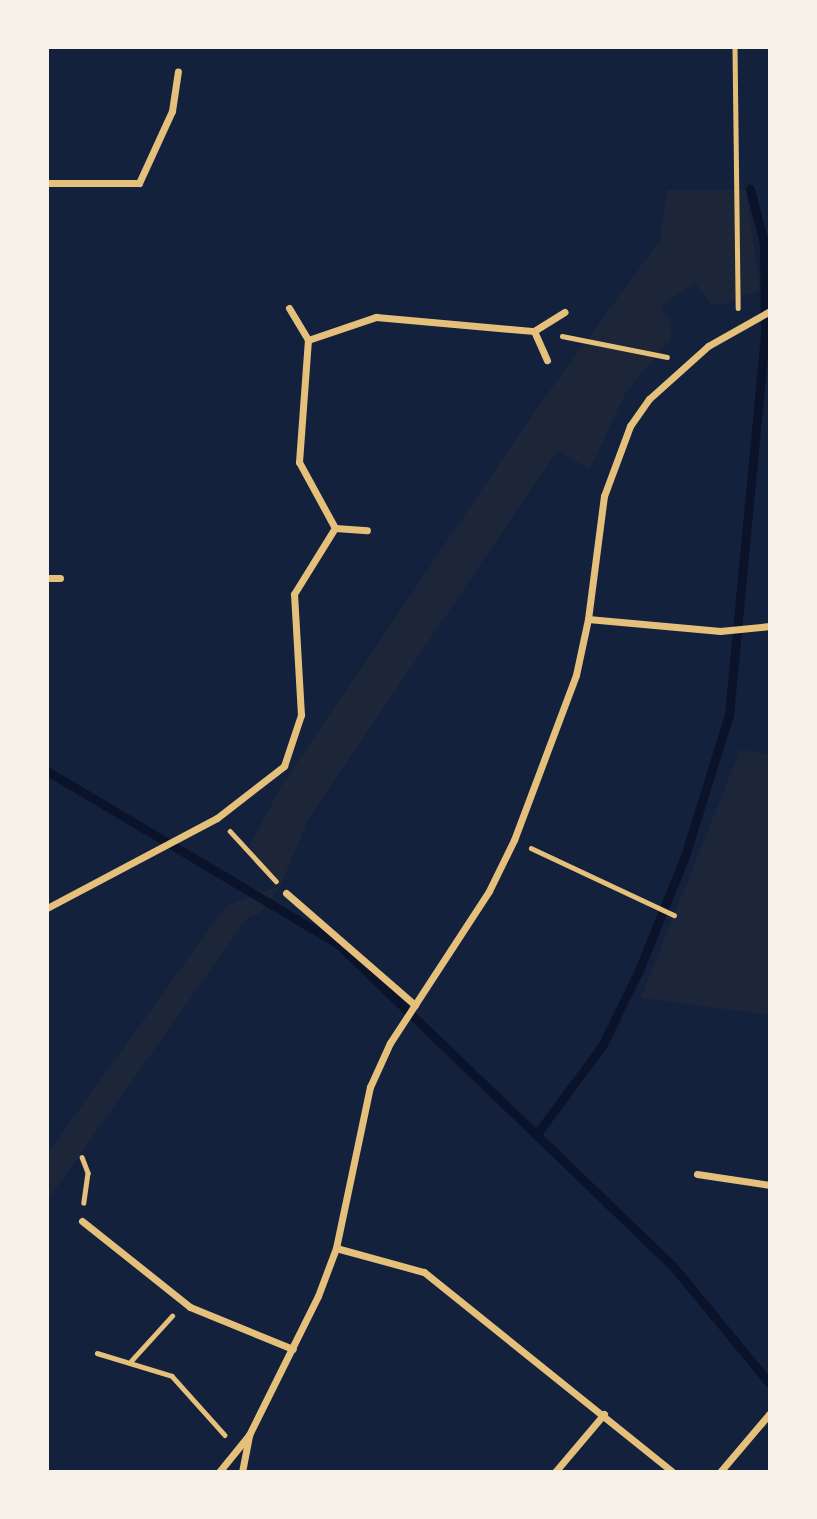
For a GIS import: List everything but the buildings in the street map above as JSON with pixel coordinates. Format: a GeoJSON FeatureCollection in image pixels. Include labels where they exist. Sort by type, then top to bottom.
{"type":"FeatureCollection","features":[{"type":"Feature","properties":{"kind":"street"},"geometry":{"type":"LineString","coordinates":[[47,183],[139,183],[172,111],[178,71]]}},
{"type":"Feature","properties":{"kind":"street"},"geometry":{"type":"LineString","coordinates":[[289,308],[308,340],[299,462],[335,528]]}},
{"type":"Feature","properties":{"kind":"street"},"geometry":{"type":"LineString","coordinates":[[219,1472],[249,1434],[293,1349],[337,1248],[370,1087],[415,1005],[489,891],[514,840],[562,716],[589,619],[596,540],[615,461],[630,426],[649,399],[690,362],[738,326],[770,311]]}},
{"type":"Feature","properties":{"kind":"street"},"geometry":{"type":"LineString","coordinates":[[308,340],[376,317],[534,331],[565,312]]}},
{"type":"Feature","properties":{"kind":"street"},"geometry":{"type":"LineString","coordinates":[[534,331],[547,360]]}},
{"type":"Feature","properties":{"kind":"street"},"geometry":{"type":"LineString","coordinates":[[335,528],[367,530]]}},
{"type":"Feature","properties":{"kind":"street"},"geometry":{"type":"LineString","coordinates":[[47,908],[217,818],[284,766],[301,715],[294,594],[335,528]]}},
{"type":"Feature","properties":{"kind":"street"},"geometry":{"type":"LineString","coordinates":[[47,578],[61,578]]}},
{"type":"Feature","properties":{"kind":"street"},"geometry":{"type":"LineString","coordinates":[[589,619],[720,631],[751,631],[770,626]]}},
{"type":"Feature","properties":{"kind":"street"},"geometry":{"type":"LineString","coordinates":[[286,892],[415,1005]]}},
{"type":"Feature","properties":{"kind":"street"},"geometry":{"type":"LineString","coordinates":[[697,1174],[770,1185]]}},
{"type":"Feature","properties":{"kind":"street"},"geometry":{"type":"LineString","coordinates":[[82,1221],[182,1301],[293,1349]]}},
{"type":"Feature","properties":{"kind":"street"},"geometry":{"type":"LineString","coordinates":[[337,1248],[424,1272],[673,1472]]}},
{"type":"Feature","properties":{"kind":"street"},"geometry":{"type":"LineString","coordinates":[[720,1472],[770,1413]]}},
{"type":"Feature","properties":{"kind":"street"},"geometry":{"type":"LineString","coordinates":[[555,1472],[604,1414]]}},
{"type":"Feature","properties":{"kind":"street"},"geometry":{"type":"LineString","coordinates":[[242,1472],[249,1434]]}},
{"type":"Feature","properties":{"kind":"path"},"geometry":{"type":"LineString","coordinates":[[735,47],[738,326]]}},
{"type":"Feature","properties":{"kind":"path"},"geometry":{"type":"LineString","coordinates":[[534,331],[690,362]]}},
{"type":"Feature","properties":{"kind":"path"},"geometry":{"type":"LineString","coordinates":[[217,818],[286,892]]}},
{"type":"Feature","properties":{"kind":"path"},"geometry":{"type":"LineString","coordinates":[[514,840],[674,915]]}},
{"type":"Feature","properties":{"kind":"path"},"geometry":{"type":"LineString","coordinates":[[82,1157],[88,1173],[82,1221]]}},
{"type":"Feature","properties":{"kind":"path"},"geometry":{"type":"LineString","coordinates":[[131,1361],[151,1344],[182,1301]]}},
{"type":"Feature","properties":{"kind":"path"},"geometry":{"type":"LineString","coordinates":[[97,1353],[131,1361],[172,1376],[225,1434]]}},
{"type":"Feature","properties":{"kind":"shaded area"},"geometry":{"type":"Polygon","coordinates":[[[667,190],[746,190],[760,290],[721,305],[711,304],[695,283],[661,306],[671,323],[671,339],[626,392],[590,469],[557,451],[309,818],[280,886],[260,913],[247,918],[47,1201],[47,1154],[226,906],[279,886],[247,850],[282,785],[535,411],[660,240],[667,190]]]}},
{"type":"Feature","properties":{"kind":"shaded area"},"geometry":{"type":"Polygon","coordinates":[[[740,750],[770,754],[770,1015],[641,998],[740,750]]]}},
{"type":"Feature","properties":{"kind":"waterway"},"geometry":{"type":"LineString","coordinates":[[536,1135],[602,1046],[639,970],[685,856],[729,715],[765,337],[764,243],[750,189]]}},
{"type":"Feature","properties":{"kind":"waterway"},"geometry":{"type":"LineString","coordinates":[[47,771],[338,944],[672,1265],[770,1384]]}}]}
